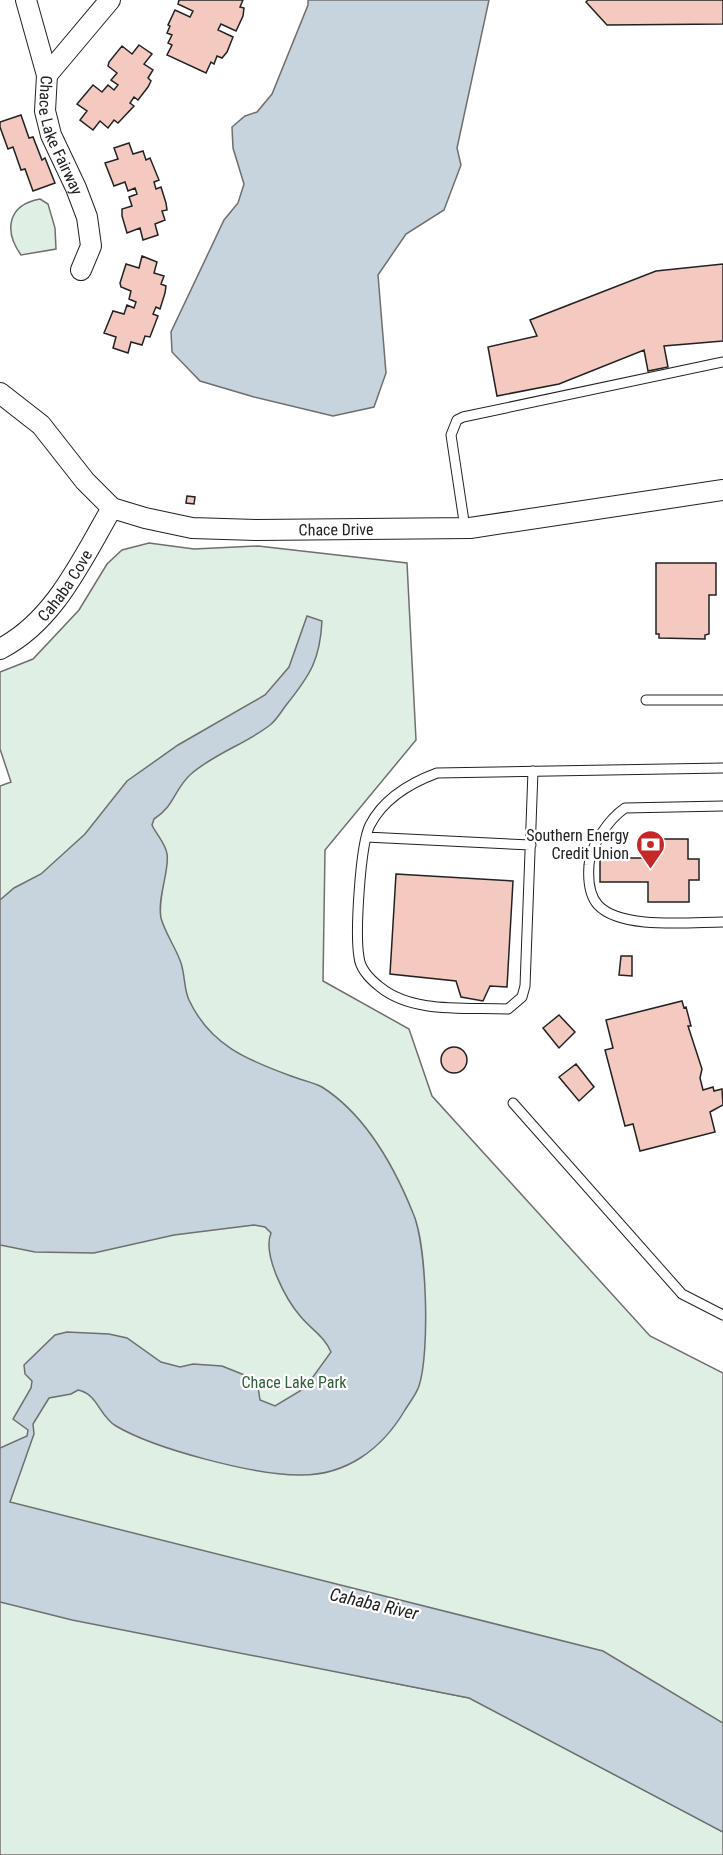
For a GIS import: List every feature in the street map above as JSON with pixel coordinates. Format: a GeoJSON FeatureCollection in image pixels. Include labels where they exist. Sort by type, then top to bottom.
{"type":"FeatureCollection","features":[{"type":"Feature","properties":{"kind":"street","name":"Chace Lake Fairway"},"geometry":{"type":"LineString","coordinates":[[26,0],[47,75],[45,111],[51,135],[87,217],[91,246],[81,270]]}},
{"type":"Feature","properties":{"kind":"street"},"geometry":{"type":"LineString","coordinates":[[47,75],[110,0]]}},
{"type":"Feature","properties":{"kind":"street","name":"Chace Drive"},"geometry":{"type":"LineString","coordinates":[[0,393],[41,425],[85,481],[112,508],[192,528],[248,530],[465,528],[723,490]]}},
{"type":"Feature","properties":{"kind":"street","name":"Cahaba Cove"},"geometry":{"type":"LineString","coordinates":[[0,649],[29,630],[64,590],[112,508]]}},
{"type":"Feature","properties":{"kind":"lane"},"geometry":{"type":"LineString","coordinates":[[465,528],[451,435],[457,420],[723,362]]}},
{"type":"Feature","properties":{"kind":"lane"},"geometry":{"type":"LineString","coordinates":[[646,700],[723,700]]}},
{"type":"Feature","properties":{"kind":"lane"},"geometry":{"type":"LineString","coordinates":[[533,771],[525,986],[522,997],[508,1009],[411,1004],[381,988],[369,977],[358,958],[361,852],[370,825],[411,782],[437,773],[533,771],[723,768]]}},
{"type":"Feature","properties":{"kind":"lane"},"geometry":{"type":"LineString","coordinates":[[723,806],[625,808],[617,813],[593,849],[589,869],[591,893],[597,904],[616,916],[643,922],[723,922]]}},
{"type":"Feature","properties":{"kind":"lane"},"geometry":{"type":"LineString","coordinates":[[366,837],[531,845]]}},
{"type":"Feature","properties":{"kind":"lane"},"geometry":{"type":"LineString","coordinates":[[513,1104],[682,1294],[723,1315]]}},
{"type":"Feature","properties":{"kind":"green space"},"geometry":{"type":"Polygon","coordinates":[[[40,199],[48,204],[55,228],[56,249],[21,255],[12,237],[12,220],[21,207],[40,199]]]}},
{"type":"Feature","properties":{"kind":"green space","name":"Chace Lake Park"},"geometry":{"type":"Polygon","coordinates":[[[149,543],[194,549],[258,546],[407,563],[416,740],[325,850],[323,981],[409,1029],[432,1096],[650,1336],[723,1373],[723,1793],[488,1674],[358,1676],[470,1698],[723,1832],[723,1855],[0,1855],[0,786],[11,782],[0,749],[0,672],[33,659],[79,610],[107,564],[122,550],[149,543]]]}},
{"type":"Feature","properties":{"kind":"water"},"geometry":{"type":"Polygon","coordinates":[[[308,0],[489,0],[457,148],[461,165],[444,210],[406,234],[378,275],[386,373],[374,407],[333,416],[200,381],[172,352],[171,332],[224,220],[238,203],[244,184],[233,148],[232,127],[245,116],[257,112],[272,94],[308,0]]]}},
{"type":"Feature","properties":{"kind":"water","name":"Cahaba River"},"geometry":{"type":"Polygon","coordinates":[[[307,616],[322,621],[319,646],[308,675],[277,718],[261,732],[210,760],[191,774],[166,809],[154,819],[152,825],[167,854],[161,918],[181,963],[189,1000],[208,1029],[219,1040],[245,1057],[322,1087],[338,1099],[365,1127],[397,1177],[418,1228],[424,1273],[425,1350],[419,1386],[396,1424],[374,1448],[361,1458],[332,1471],[299,1475],[232,1466],[179,1452],[133,1435],[110,1422],[85,1392],[78,1390],[71,1394],[49,1398],[33,1424],[34,1434],[10,1502],[603,1651],[723,1723],[723,1832],[469,1698],[72,1620],[0,1602],[0,1448],[27,1436],[28,1430],[13,1419],[31,1388],[32,1381],[25,1374],[24,1365],[55,1335],[67,1332],[109,1334],[127,1338],[161,1362],[180,1367],[193,1364],[222,1366],[257,1380],[260,1400],[275,1406],[305,1388],[331,1352],[321,1337],[295,1309],[283,1289],[270,1253],[271,1233],[265,1227],[254,1225],[174,1235],[94,1253],[35,1252],[0,1245],[0,900],[14,888],[41,874],[85,834],[127,781],[178,745],[265,695],[289,667],[307,616]]]}},
{"type":"Feature","properties":{"kind":"building"},"geometry":{"type":"Polygon","coordinates":[[[179,0],[243,0],[240,7],[244,8],[243,16],[236,31],[221,24],[218,30],[233,37],[227,52],[222,58],[217,56],[214,64],[211,62],[206,73],[167,55],[172,45],[168,43],[172,35],[167,33],[170,26],[168,25],[175,10],[190,17],[193,11],[178,4],[179,0]]]}},
{"type":"Feature","properties":{"kind":"building"},"geometry":{"type":"Polygon","coordinates":[[[588,0],[723,0],[723,24],[607,25],[586,2],[588,0]]]}},
{"type":"Feature","properties":{"kind":"building"},"geometry":{"type":"Polygon","coordinates":[[[139,45],[152,54],[144,64],[153,70],[148,78],[151,81],[148,87],[138,100],[134,97],[130,103],[134,106],[118,123],[114,120],[108,128],[100,121],[93,130],[80,120],[87,111],[77,104],[93,85],[102,92],[108,85],[114,90],[118,85],[111,80],[117,73],[108,66],[109,62],[122,46],[132,54],[139,45]]]}},
{"type":"Feature","properties":{"kind":"building"},"geometry":{"type":"Polygon","coordinates":[[[21,115],[29,138],[33,137],[42,160],[45,158],[55,183],[33,191],[25,169],[21,170],[13,147],[8,149],[0,127],[0,122],[21,115]]]}},
{"type":"Feature","properties":{"kind":"building"},"geometry":{"type":"Polygon","coordinates":[[[129,143],[133,154],[143,151],[146,160],[150,158],[159,180],[154,182],[156,189],[161,187],[166,203],[167,210],[162,211],[165,220],[155,224],[158,235],[143,240],[140,228],[127,233],[122,216],[122,209],[132,206],[129,197],[137,194],[135,188],[128,191],[125,182],[114,186],[105,163],[118,159],[114,148],[129,143]]]}},
{"type":"Feature","properties":{"kind":"building"},"geometry":{"type":"Polygon","coordinates":[[[142,256],[157,262],[154,273],[164,276],[161,284],[166,286],[165,293],[160,309],[156,307],[153,314],[158,316],[150,337],[145,336],[142,345],[131,342],[128,353],[113,348],[116,337],[104,333],[113,311],[124,314],[127,305],[134,308],[136,302],[129,299],[131,291],[121,287],[120,283],[126,264],[139,268],[142,256]]]}},
{"type":"Feature","properties":{"kind":"building"},"geometry":{"type":"Polygon","coordinates":[[[723,264],[723,341],[664,346],[668,367],[648,371],[644,350],[559,384],[497,396],[488,347],[537,336],[530,320],[656,271],[723,264]]]}},
{"type":"Feature","properties":{"kind":"building"},"geometry":{"type":"Polygon","coordinates":[[[187,496],[195,497],[194,504],[186,503],[187,496]]]}},
{"type":"Feature","properties":{"kind":"building"},"geometry":{"type":"Polygon","coordinates":[[[656,563],[716,563],[716,595],[709,595],[709,634],[705,635],[705,639],[659,638],[659,634],[656,634],[656,563]]]}},
{"type":"Feature","properties":{"kind":"building","name":"Southern Energy Credit Union"},"geometry":{"type":"Polygon","coordinates":[[[648,839],[688,839],[688,859],[699,859],[699,880],[689,880],[689,902],[648,902],[648,882],[600,882],[600,858],[648,858],[648,839]]]}},
{"type":"Feature","properties":{"kind":"building"},"geometry":{"type":"Polygon","coordinates":[[[396,874],[513,881],[507,987],[490,986],[483,1001],[461,997],[456,981],[390,974],[396,874]]]}},
{"type":"Feature","properties":{"kind":"building"},"geometry":{"type":"Polygon","coordinates":[[[621,956],[632,956],[632,976],[619,975],[621,956]]]}},
{"type":"Feature","properties":{"kind":"building"},"geometry":{"type":"Polygon","coordinates":[[[682,1001],[684,1008],[686,1007],[691,1026],[688,1026],[702,1069],[700,1078],[703,1090],[713,1087],[714,1091],[722,1089],[723,1105],[710,1112],[715,1132],[640,1151],[633,1124],[625,1126],[605,1050],[613,1048],[606,1020],[682,1001]]]}},
{"type":"Feature","properties":{"kind":"building"},"geometry":{"type":"Polygon","coordinates":[[[559,1015],[575,1032],[559,1048],[543,1028],[559,1015]]]}},
{"type":"Feature","properties":{"kind":"building"},"geometry":{"type":"Polygon","coordinates":[[[454,1047],[463,1051],[467,1060],[463,1069],[454,1073],[445,1069],[441,1060],[445,1051],[454,1047]]]}},
{"type":"Feature","properties":{"kind":"building"},"geometry":{"type":"Polygon","coordinates":[[[576,1064],[594,1087],[579,1101],[559,1077],[576,1064]]]}},
{"type":"Feature","properties":{"kind":"place","name":"Southern Energy Credit Union"},"geometry":{"type":"Point","coordinates":[650,870]}}]}
